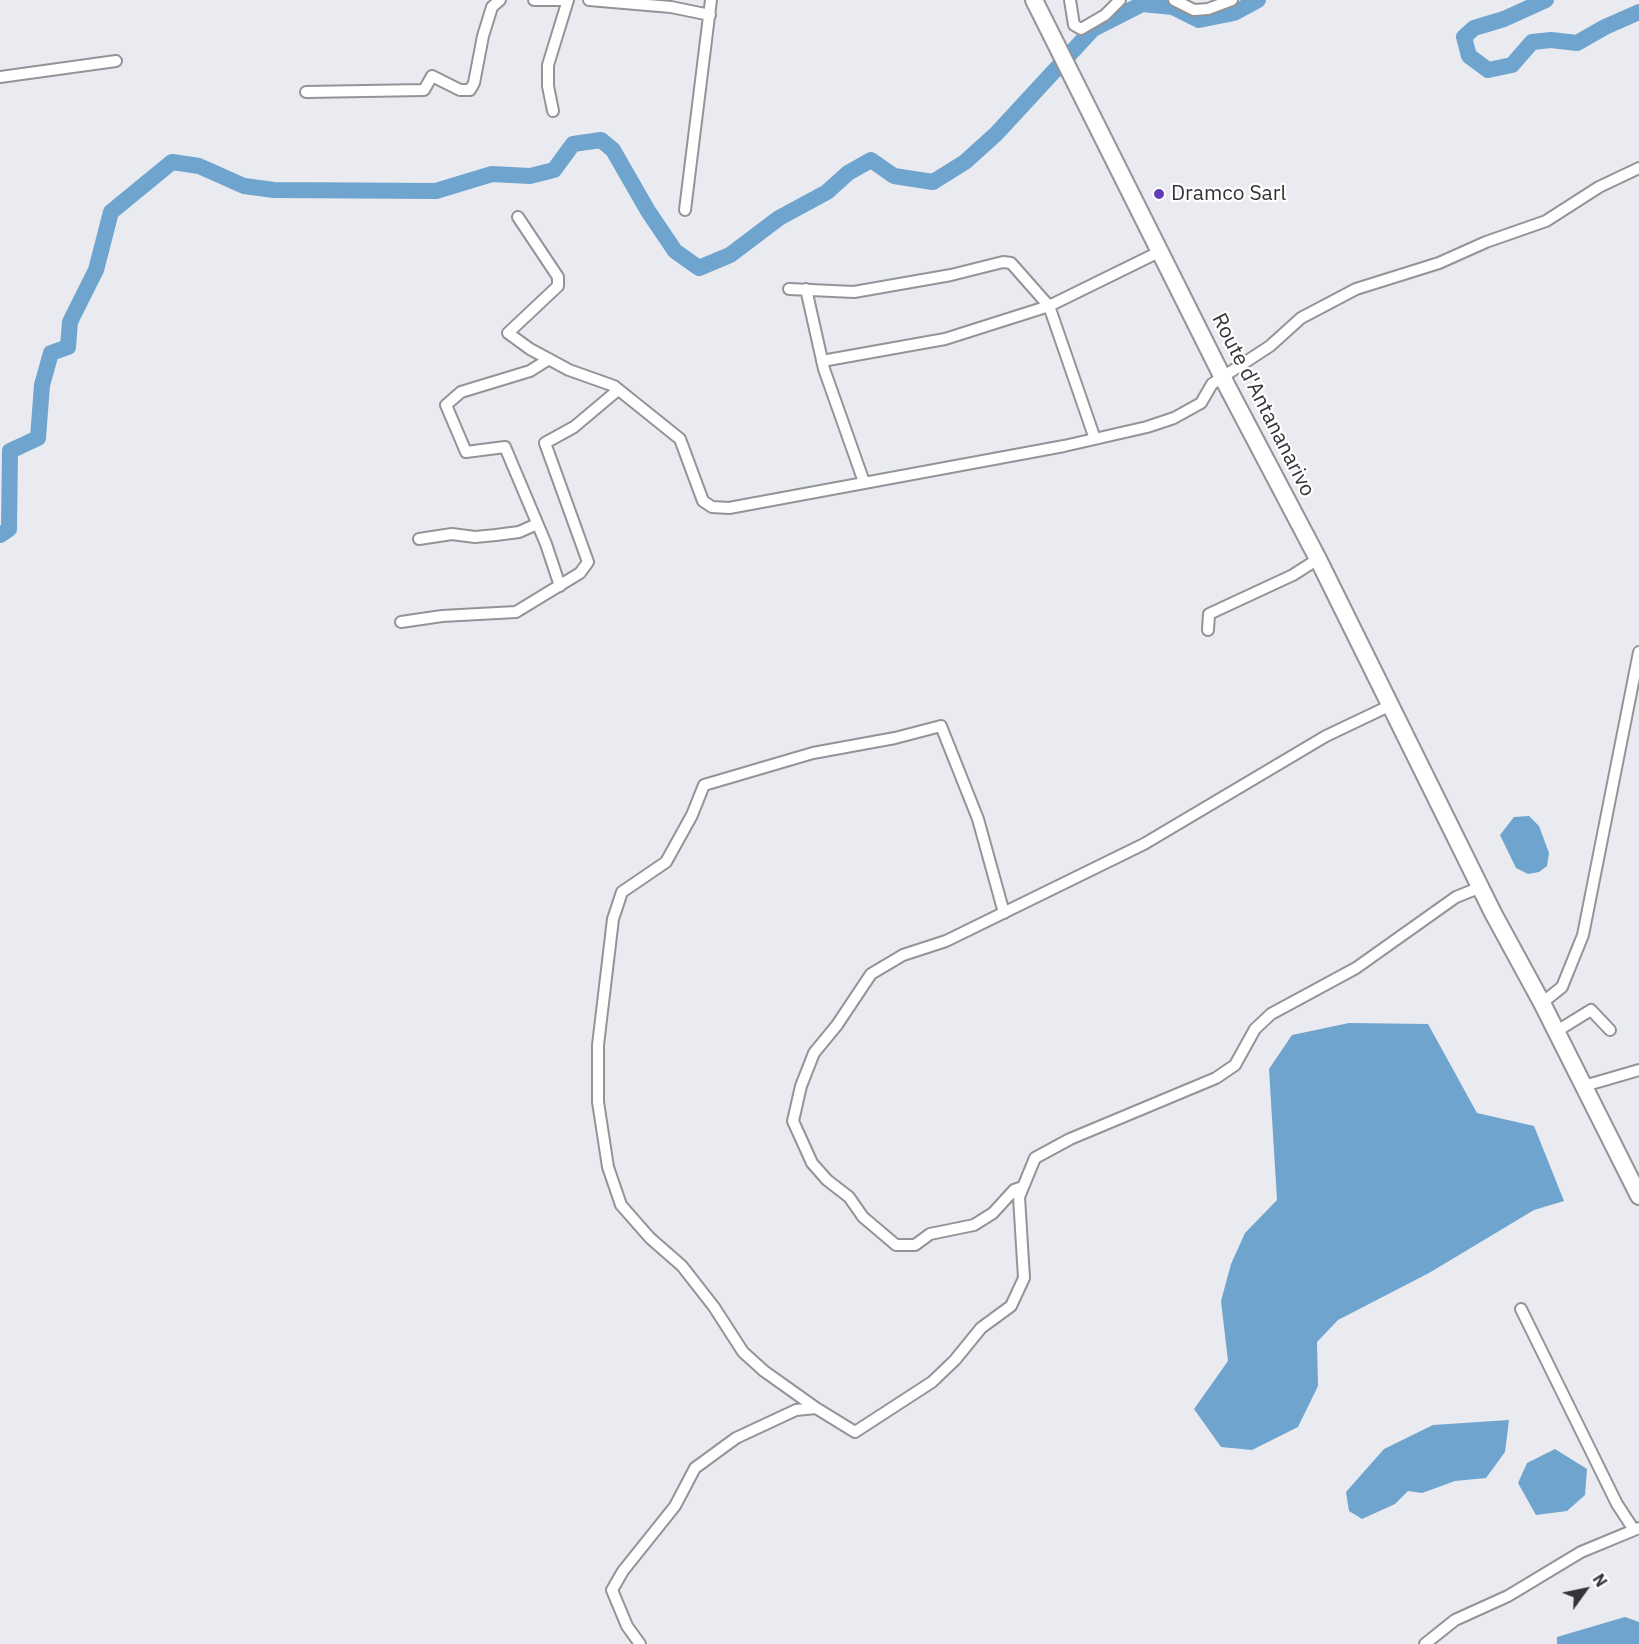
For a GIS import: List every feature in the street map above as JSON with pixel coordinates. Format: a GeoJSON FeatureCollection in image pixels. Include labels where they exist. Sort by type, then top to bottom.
{"type":"FeatureCollection","features":[{"type":"Feature","properties":{"kind":"main road","name":"Route d'Antananarivo"},"geometry":{"type":"LineString","coordinates":[[1034,0],[1222,376],[1318,559],[1389,706],[1557,1031],[1639,1196]]}},
{"type":"Feature","properties":{"kind":"street"},"geometry":{"type":"LineString","coordinates":[[306,92],[424,90],[432,76],[460,90],[470,90],[474,83],[483,36],[492,7],[500,0]]}},
{"type":"Feature","properties":{"kind":"street"},"geometry":{"type":"LineString","coordinates":[[534,0],[563,0]]}},
{"type":"Feature","properties":{"kind":"street"},"geometry":{"type":"LineString","coordinates":[[553,111],[548,86],[548,65],[568,0]]}},
{"type":"Feature","properties":{"kind":"street"},"geometry":{"type":"LineString","coordinates":[[589,0],[671,7],[710,15]]}},
{"type":"Feature","properties":{"kind":"street"},"geometry":{"type":"LineString","coordinates":[[685,210],[711,0]]}},
{"type":"Feature","properties":{"kind":"street"},"geometry":{"type":"LineString","coordinates":[[1070,0],[1074,25],[1081,29],[1106,15],[1120,0]]}},
{"type":"Feature","properties":{"kind":"street"},"geometry":{"type":"LineString","coordinates":[[1174,0],[1194,10],[1208,9],[1232,0]]}},
{"type":"Feature","properties":{"kind":"street"},"geometry":{"type":"LineString","coordinates":[[0,77],[116,61]]}},
{"type":"Feature","properties":{"kind":"street"},"geometry":{"type":"LineString","coordinates":[[518,217],[558,277],[558,286],[508,333],[549,359],[618,390],[680,439],[703,501],[712,507],[729,508],[1095,439],[1174,418],[1200,403],[1212,384],[1270,346],[1301,318],[1356,289],[1439,263],[1486,242],[1546,221],[1599,187],[1639,168]]}},
{"type":"Feature","properties":{"kind":"street"},"geometry":{"type":"LineString","coordinates":[[822,361],[945,339],[1049,306],[1161,251]]}},
{"type":"Feature","properties":{"kind":"street"},"geometry":{"type":"LineString","coordinates":[[789,289],[854,292],[889,287],[1003,262],[1011,263],[1049,306],[1095,439]]}},
{"type":"Feature","properties":{"kind":"street"},"geometry":{"type":"LineString","coordinates":[[806,289],[822,361],[864,482]]}},
{"type":"Feature","properties":{"kind":"street"},"geometry":{"type":"LineString","coordinates":[[549,359],[530,371],[461,392],[446,405],[466,452],[505,447],[560,586]]}},
{"type":"Feature","properties":{"kind":"street"},"geometry":{"type":"LineString","coordinates":[[401,622],[442,616],[516,612],[580,573],[588,562],[553,472],[545,443],[574,427],[618,390]]}},
{"type":"Feature","properties":{"kind":"street"},"geometry":{"type":"LineString","coordinates":[[418,539],[452,534],[476,537],[496,536],[519,532],[537,524]]}},
{"type":"Feature","properties":{"kind":"street"},"geometry":{"type":"LineString","coordinates":[[1208,630],[1209,614],[1293,575],[1318,559]]}},
{"type":"Feature","properties":{"kind":"street"},"geometry":{"type":"LineString","coordinates":[[1542,1003],[1562,987],[1583,935],[1639,652]]}},
{"type":"Feature","properties":{"kind":"street"},"geometry":{"type":"LineString","coordinates":[[1023,1187],[1014,1190],[993,1213],[974,1225],[930,1234],[915,1245],[896,1245],[863,1217],[849,1197],[827,1180],[812,1163],[793,1122],[801,1086],[814,1053],[837,1025],[871,974],[903,955],[946,941],[1144,844],[1326,736],[1389,706]]}},
{"type":"Feature","properties":{"kind":"street"},"geometry":{"type":"LineString","coordinates":[[1004,913],[978,819],[941,726],[895,738],[813,753],[704,785],[692,815],[666,862],[622,892],[613,919],[598,1045],[598,1102],[608,1167],[621,1205],[650,1238],[682,1266],[714,1307],[743,1352],[764,1371],[855,1432],[932,1382],[955,1360],[981,1328],[1011,1306],[1024,1278],[1019,1197],[1035,1158],[1070,1139],[1216,1078],[1236,1065],[1255,1029],[1271,1014],[1356,968],[1456,897],[1481,887]]}},
{"type":"Feature","properties":{"kind":"street"},"geometry":{"type":"LineString","coordinates":[[1557,1031],[1591,1010],[1610,1030]]}},
{"type":"Feature","properties":{"kind":"street"},"geometry":{"type":"LineString","coordinates":[[1584,1086],[1639,1070]]}},
{"type":"Feature","properties":{"kind":"street"},"geometry":{"type":"LineString","coordinates":[[1425,1644],[1455,1620],[1508,1596],[1581,1552],[1637,1529],[1617,1504],[1521,1309]]}},
{"type":"Feature","properties":{"kind":"street"},"geometry":{"type":"LineString","coordinates":[[640,1644],[627,1626],[612,1590],[623,1571],[675,1506],[695,1468],[736,1438],[765,1423],[796,1410],[816,1408]]}},
{"type":"Feature","properties":{"kind":"water"},"geometry":{"type":"Polygon","coordinates":[[[1529,816],[1539,826],[1549,853],[1547,866],[1539,872],[1528,874],[1516,868],[1500,835],[1514,817],[1529,816]]]}},
{"type":"Feature","properties":{"kind":"water"},"geometry":{"type":"Polygon","coordinates":[[[1349,1023],[1428,1024],[1477,1113],[1534,1126],[1564,1201],[1534,1210],[1429,1273],[1338,1320],[1317,1342],[1318,1386],[1298,1427],[1252,1450],[1221,1447],[1194,1409],[1228,1361],[1221,1301],[1231,1264],[1245,1233],[1277,1200],[1269,1069],[1292,1035],[1349,1023]]]}},
{"type":"Feature","properties":{"kind":"water"},"geometry":{"type":"Polygon","coordinates":[[[1509,1420],[1505,1452],[1486,1478],[1455,1481],[1422,1493],[1408,1491],[1395,1504],[1362,1519],[1349,1511],[1346,1492],[1384,1449],[1433,1425],[1509,1420]]]}},
{"type":"Feature","properties":{"kind":"water"},"geometry":{"type":"Polygon","coordinates":[[[1555,1449],[1587,1469],[1585,1495],[1567,1511],[1536,1515],[1518,1483],[1527,1463],[1555,1449]]]}},
{"type":"Feature","properties":{"kind":"water"},"geometry":{"type":"Polygon","coordinates":[[[1625,1617],[1639,1622],[1639,1644],[1557,1644],[1557,1637],[1625,1617]]]}},
{"type":"Feature","properties":{"kind":"waterway"},"geometry":{"type":"LineString","coordinates":[[0,535],[9,529],[10,451],[38,438],[42,385],[51,353],[68,347],[70,322],[96,270],[111,212],[172,162],[199,166],[244,186],[274,190],[436,191],[492,174],[530,176],[554,170],[573,144],[601,140],[613,150],[648,211],[675,251],[699,268],[730,255],[779,218],[827,192],[848,173],[871,160],[894,176],[933,182],[965,162],[996,134],[1093,29],[1142,4],[1173,7],[1199,20],[1234,13],[1258,0]]}},
{"type":"Feature","properties":{"kind":"waterway"},"geometry":{"type":"LineString","coordinates":[[1546,0],[1504,19],[1474,28],[1464,37],[1469,56],[1488,70],[1512,65],[1532,42],[1551,40],[1577,43],[1639,12]]}},
{"type":"Feature","properties":{"kind":"place","name":"Dramco Sarl"},"geometry":{"type":"Point","coordinates":[1159,194]}}]}
